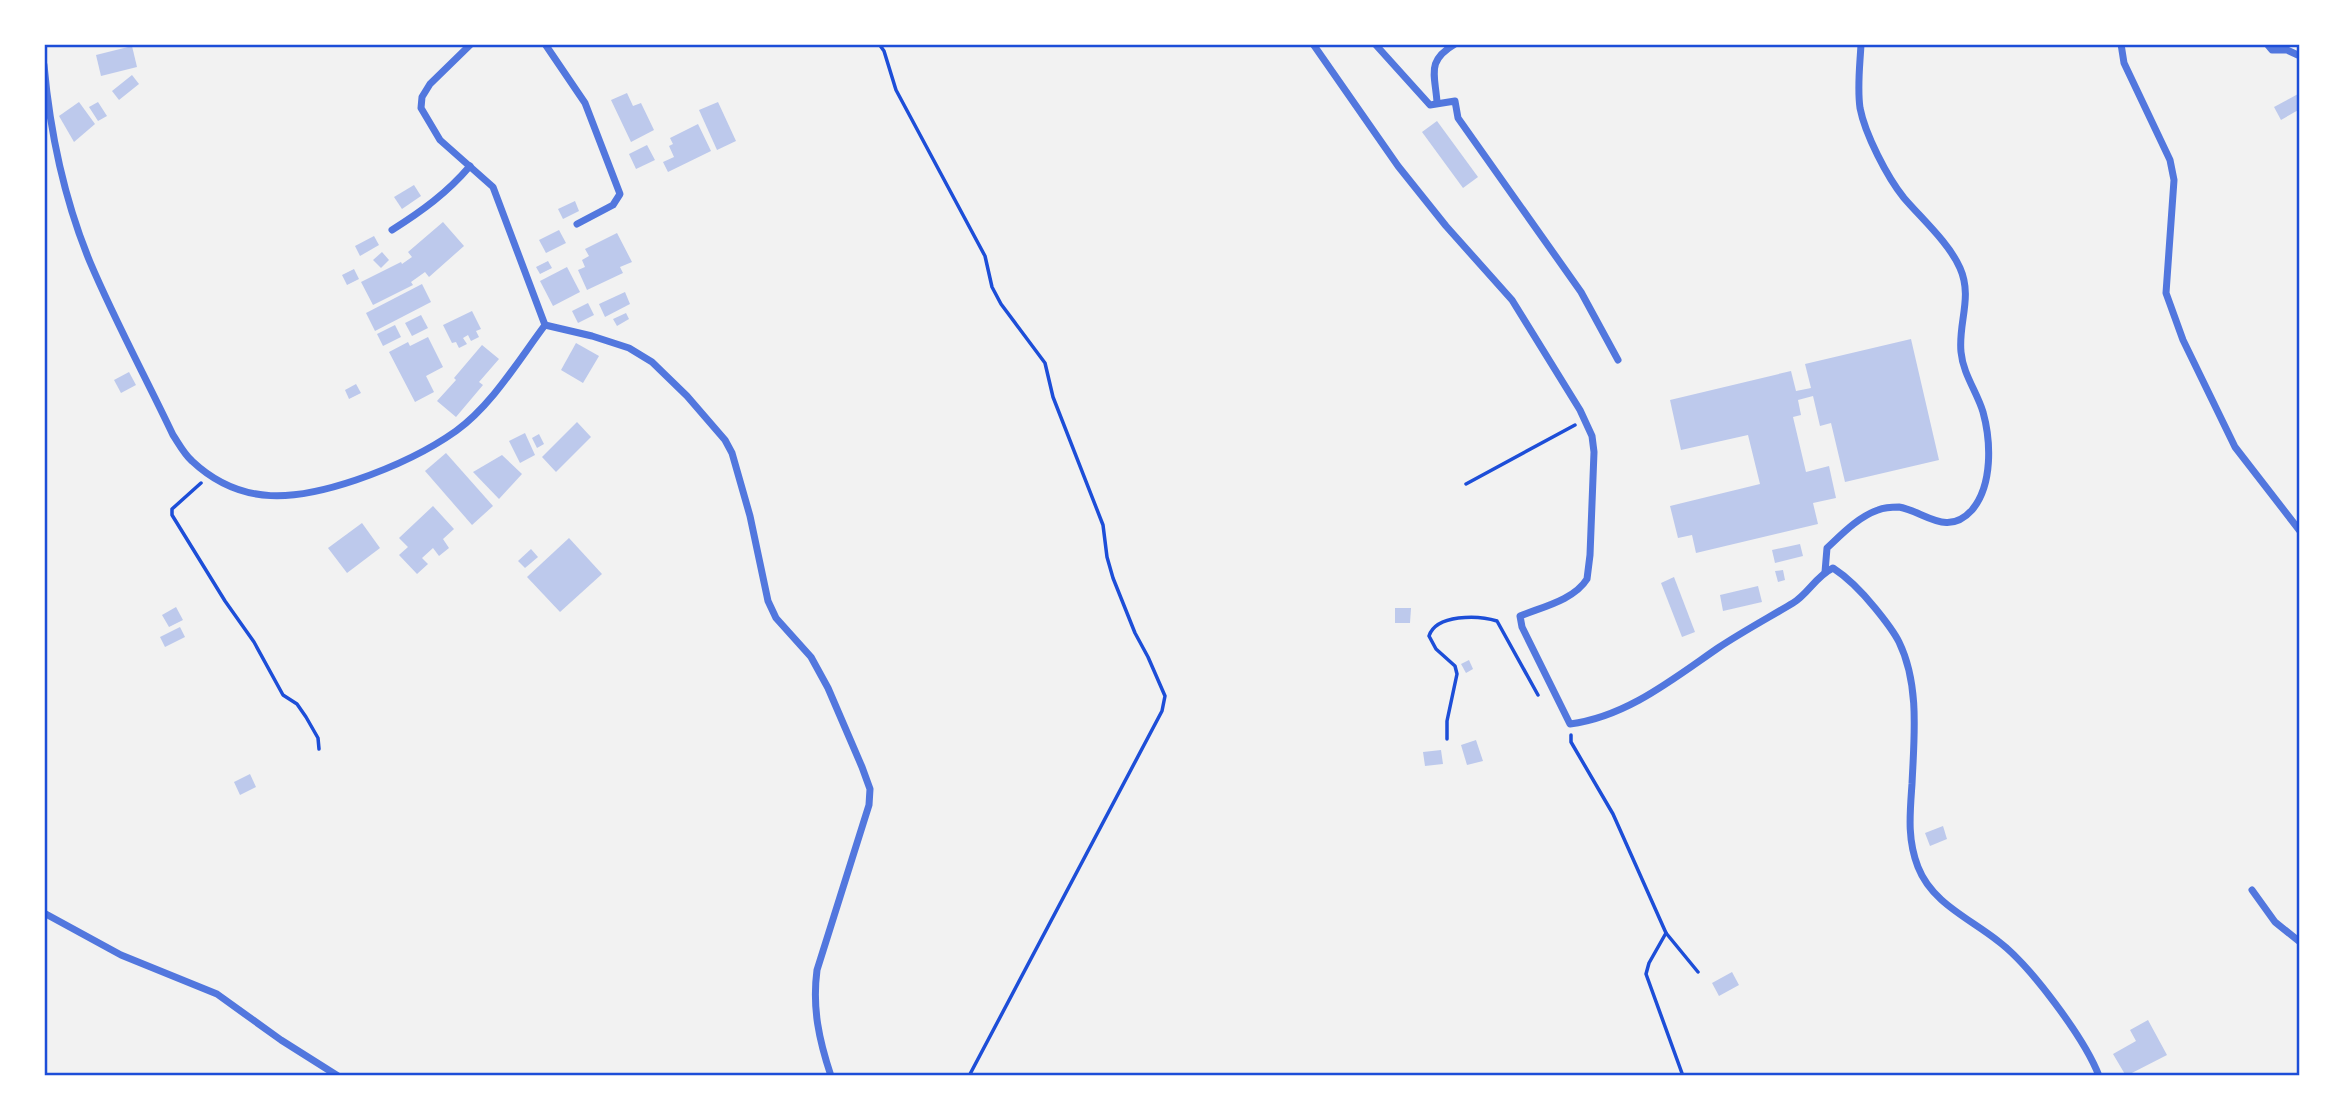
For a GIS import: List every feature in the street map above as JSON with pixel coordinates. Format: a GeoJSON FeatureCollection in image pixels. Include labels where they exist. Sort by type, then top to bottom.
{"type":"FeatureCollection","features":[{"type":"Feature","properties":{"kind":"street"},"geometry":{"type":"LineString","coordinates":[[471,44],[430,84],[422,97],[421,108],[440,140],[493,187],[545,326]]}},
{"type":"Feature","properties":{"kind":"street"},"geometry":{"type":"LineString","coordinates":[[545,44],[585,103],[620,194],[613,205],[577,224]]}},
{"type":"Feature","properties":{"kind":"street"},"geometry":{"type":"LineString","coordinates":[[1313,44],[1398,166],[1446,226],[1512,300],[1592,436],[1594,452],[1588,574],[1583,584],[1574,591],[1521,616],[1522,627],[1570,724],[1622,708],[1662,687],[1752,626],[1795,602],[1825,572],[1833,568],[1861,591],[1892,630],[1905,655],[1912,687],[1915,721],[1909,831],[1918,869],[1933,894],[2000,942],[2024,965],[2086,1050],[2099,1076]]}},
{"type":"Feature","properties":{"kind":"street"},"geometry":{"type":"LineString","coordinates":[[1375,44],[1430,104],[1455,101],[1458,118],[1581,292],[1618,360]]}},
{"type":"Feature","properties":{"kind":"street"},"geometry":{"type":"LineString","coordinates":[[1437,102],[1433,80],[1434,64],[1445,50],[1455,44]]}},
{"type":"Feature","properties":{"kind":"street"},"geometry":{"type":"LineString","coordinates":[[1825,572],[1827,548],[1850,527],[1877,510],[1900,507],[1942,522],[1961,518],[1977,503],[1983,491],[1988,467],[1988,442],[1983,412],[1961,352],[1967,294],[1960,268],[1893,182],[1867,130],[1860,109],[1861,44]]}},
{"type":"Feature","properties":{"kind":"street"},"geometry":{"type":"LineString","coordinates":[[2120,44],[2123,63],[2170,160],[2174,180],[2166,293],[2183,340],[2235,447],[2300,531]]}},
{"type":"Feature","properties":{"kind":"street"},"geometry":{"type":"LineString","coordinates":[[2267,44],[2272,50],[2287,50],[2300,56]]}},
{"type":"Feature","properties":{"kind":"street"},"geometry":{"type":"LineString","coordinates":[[44,65],[54,145],[90,261],[173,435],[191,460],[211,475],[239,489],[270,498],[312,494],[393,467],[457,430],[493,394],[545,326]]}},
{"type":"Feature","properties":{"kind":"street"},"geometry":{"type":"LineString","coordinates":[[392,230],[431,205],[456,183],[470,166]]}},
{"type":"Feature","properties":{"kind":"street"},"geometry":{"type":"LineString","coordinates":[[545,326],[592,336],[629,348],[652,362],[687,396],[725,440],[732,453],[750,516],[768,601],[776,618],[811,657],[828,688],[862,767],[870,789],[869,805],[817,970],[814,994],[817,1029],[831,1076]]}},
{"type":"Feature","properties":{"kind":"street"},"geometry":{"type":"LineString","coordinates":[[2252,890],[2275,922],[2300,942]]}},
{"type":"Feature","properties":{"kind":"street"},"geometry":{"type":"LineString","coordinates":[[44,913],[121,955],[217,994],[281,1040],[338,1076]]}},
{"type":"Feature","properties":{"kind":"path"},"geometry":{"type":"LineString","coordinates":[[879,44],[884,51],[896,90],[985,256],[992,287],[1001,304],[1045,363],[1053,397],[1103,525],[1113,578],[1165,696],[1162,711],[969,1076]]}},
{"type":"Feature","properties":{"kind":"path"},"geometry":{"type":"LineString","coordinates":[[1466,484],[1585,420]]}},
{"type":"Feature","properties":{"kind":"path"},"geometry":{"type":"LineString","coordinates":[[211,475],[172,509],[172,515],[225,601],[254,642],[283,695],[297,704],[306,716],[318,738],[319,749]]}},
{"type":"Feature","properties":{"kind":"path"},"geometry":{"type":"LineString","coordinates":[[1447,739],[1447,721],[1457,674],[1452,661],[1436,649],[1429,636],[1431,628],[1440,622],[1486,618],[1497,621],[1544,705]]}},
{"type":"Feature","properties":{"kind":"path"},"geometry":{"type":"LineString","coordinates":[[1570,724],[1571,742],[1613,814],[1666,933],[1698,972]]}},
{"type":"Feature","properties":{"kind":"path"},"geometry":{"type":"LineString","coordinates":[[1666,933],[1649,963],[1646,974],[1683,1076]]}},
{"type":"Feature","properties":{"kind":"building"},"geometry":{"type":"Polygon","coordinates":[[[132,46],[137,67],[101,76],[96,55],[132,46]]]}},
{"type":"Feature","properties":{"kind":"building"},"geometry":{"type":"Polygon","coordinates":[[[132,75],[139,84],[119,100],[112,91],[132,75]]]}},
{"type":"Feature","properties":{"kind":"building"},"geometry":{"type":"Polygon","coordinates":[[[627,93],[633,106],[641,103],[654,130],[631,142],[611,100],[627,93]]]}},
{"type":"Feature","properties":{"kind":"building"},"geometry":{"type":"Polygon","coordinates":[[[2300,93],[2300,109],[2281,120],[2274,107],[2300,93]]]}},
{"type":"Feature","properties":{"kind":"building"},"geometry":{"type":"Polygon","coordinates":[[[79,102],[95,124],[74,142],[59,116],[79,102]]]}},
{"type":"Feature","properties":{"kind":"building"},"geometry":{"type":"Polygon","coordinates":[[[98,102],[107,116],[98,121],[89,107],[98,102]]]}},
{"type":"Feature","properties":{"kind":"building"},"geometry":{"type":"Polygon","coordinates":[[[718,102],[736,141],[717,150],[699,110],[718,102]]]}},
{"type":"Feature","properties":{"kind":"building"},"geometry":{"type":"Polygon","coordinates":[[[1437,121],[1478,177],[1463,188],[1422,132],[1437,121]]]}},
{"type":"Feature","properties":{"kind":"building"},"geometry":{"type":"Polygon","coordinates":[[[698,124],[711,151],[668,172],[663,162],[674,157],[669,146],[673,144],[670,138],[698,124]]]}},
{"type":"Feature","properties":{"kind":"building"},"geometry":{"type":"Polygon","coordinates":[[[647,145],[655,160],[636,169],[629,154],[647,145]]]}},
{"type":"Feature","properties":{"kind":"building"},"geometry":{"type":"Polygon","coordinates":[[[414,185],[421,196],[402,209],[394,197],[414,185]]]}},
{"type":"Feature","properties":{"kind":"building"},"geometry":{"type":"Polygon","coordinates":[[[575,201],[579,211],[563,219],[558,209],[575,201]]]}},
{"type":"Feature","properties":{"kind":"building"},"geometry":{"type":"Polygon","coordinates":[[[443,222],[464,246],[429,277],[425,272],[411,282],[413,285],[373,305],[361,282],[412,257],[408,252],[443,222]]]}},
{"type":"Feature","properties":{"kind":"building"},"geometry":{"type":"Polygon","coordinates":[[[559,230],[566,243],[546,253],[539,240],[559,230]]]}},
{"type":"Feature","properties":{"kind":"building"},"geometry":{"type":"Polygon","coordinates":[[[617,233],[632,262],[620,267],[623,273],[587,290],[578,270],[585,267],[582,260],[589,256],[585,249],[617,233]]]}},
{"type":"Feature","properties":{"kind":"building"},"geometry":{"type":"Polygon","coordinates":[[[374,236],[379,245],[360,256],[355,246],[374,236]]]}},
{"type":"Feature","properties":{"kind":"building"},"geometry":{"type":"Polygon","coordinates":[[[382,252],[389,260],[381,268],[373,260],[382,252]]]}},
{"type":"Feature","properties":{"kind":"building"},"geometry":{"type":"Polygon","coordinates":[[[548,261],[552,268],[540,274],[536,267],[548,261]]]}},
{"type":"Feature","properties":{"kind":"building"},"geometry":{"type":"Polygon","coordinates":[[[567,267],[580,292],[553,306],[540,281],[567,267]]]}},
{"type":"Feature","properties":{"kind":"building"},"geometry":{"type":"Polygon","coordinates":[[[354,269],[359,279],[347,285],[342,275],[354,269]]]}},
{"type":"Feature","properties":{"kind":"building"},"geometry":{"type":"Polygon","coordinates":[[[422,284],[431,302],[375,331],[366,313],[422,284]]]}},
{"type":"Feature","properties":{"kind":"building"},"geometry":{"type":"Polygon","coordinates":[[[625,292],[630,304],[605,317],[599,304],[625,292]]]}},
{"type":"Feature","properties":{"kind":"building"},"geometry":{"type":"Polygon","coordinates":[[[588,303],[594,315],[578,323],[572,311],[588,303]]]}},
{"type":"Feature","properties":{"kind":"building"},"geometry":{"type":"Polygon","coordinates":[[[472,311],[481,329],[476,331],[479,337],[471,341],[468,335],[463,338],[467,344],[459,348],[456,342],[452,343],[443,325],[472,311]]]}},
{"type":"Feature","properties":{"kind":"building"},"geometry":{"type":"Polygon","coordinates":[[[626,313],[629,319],[617,326],[613,319],[626,313]]]}},
{"type":"Feature","properties":{"kind":"building"},"geometry":{"type":"Polygon","coordinates":[[[421,315],[428,328],[412,336],[405,323],[421,315]]]}},
{"type":"Feature","properties":{"kind":"building"},"geometry":{"type":"Polygon","coordinates":[[[395,325],[401,337],[383,346],[377,334],[395,325]]]}},
{"type":"Feature","properties":{"kind":"building"},"geometry":{"type":"Polygon","coordinates":[[[428,337],[443,367],[426,376],[434,392],[415,402],[389,352],[408,342],[410,346],[428,337]]]}},
{"type":"Feature","properties":{"kind":"building"},"geometry":{"type":"Polygon","coordinates":[[[1911,339],[1939,460],[1845,482],[1831,423],[1820,426],[1813,396],[1798,400],[1801,415],[1793,417],[1806,472],[1829,466],[1836,498],[1813,503],[1818,524],[1696,553],[1692,535],[1678,538],[1670,506],[1760,484],[1748,435],[1681,450],[1670,400],[1791,371],[1796,391],[1811,388],[1805,364],[1911,339]]]}},
{"type":"Feature","properties":{"kind":"building"},"geometry":{"type":"Polygon","coordinates":[[[576,343],[599,356],[583,383],[561,370],[576,343]]]}},
{"type":"Feature","properties":{"kind":"building"},"geometry":{"type":"Polygon","coordinates":[[[482,345],[499,359],[479,382],[483,385],[456,417],[437,401],[482,345]]]}},
{"type":"Feature","properties":{"kind":"building"},"geometry":{"type":"Polygon","coordinates":[[[129,372],[136,385],[121,393],[114,380],[129,372]]]}},
{"type":"Feature","properties":{"kind":"building"},"geometry":{"type":"Polygon","coordinates":[[[356,384],[361,393],[349,399],[345,390],[356,384]]]}},
{"type":"Feature","properties":{"kind":"building"},"geometry":{"type":"Polygon","coordinates":[[[577,422],[591,437],[556,472],[542,457],[577,422]]]}},
{"type":"Feature","properties":{"kind":"building"},"geometry":{"type":"Polygon","coordinates":[[[525,433],[535,455],[520,463],[509,441],[525,433]]]}},
{"type":"Feature","properties":{"kind":"building"},"geometry":{"type":"Polygon","coordinates":[[[539,434],[544,444],[537,448],[532,438],[539,434]]]}},
{"type":"Feature","properties":{"kind":"building"},"geometry":{"type":"Polygon","coordinates":[[[446,453],[493,506],[472,525],[425,471],[446,453]]]}},
{"type":"Feature","properties":{"kind":"building"},"geometry":{"type":"Polygon","coordinates":[[[502,455],[522,474],[499,499],[473,472],[502,455]]]}},
{"type":"Feature","properties":{"kind":"building"},"geometry":{"type":"Polygon","coordinates":[[[433,506],[454,529],[443,539],[449,548],[439,556],[433,548],[422,558],[428,564],[417,574],[399,555],[408,547],[399,538],[433,506]]]}},
{"type":"Feature","properties":{"kind":"building"},"geometry":{"type":"Polygon","coordinates":[[[362,523],[380,548],[347,573],[328,548],[362,523]]]}},
{"type":"Feature","properties":{"kind":"building"},"geometry":{"type":"Polygon","coordinates":[[[569,538],[602,574],[560,612],[527,577],[569,538]]]}},
{"type":"Feature","properties":{"kind":"building"},"geometry":{"type":"Polygon","coordinates":[[[1800,544],[1803,556],[1775,563],[1772,550],[1800,544]]]}},
{"type":"Feature","properties":{"kind":"building"},"geometry":{"type":"Polygon","coordinates":[[[531,549],[538,557],[525,568],[518,561],[531,549]]]}},
{"type":"Feature","properties":{"kind":"building"},"geometry":{"type":"Polygon","coordinates":[[[1783,570],[1785,580],[1778,582],[1775,571],[1783,570]]]}},
{"type":"Feature","properties":{"kind":"building"},"geometry":{"type":"Polygon","coordinates":[[[1674,577],[1695,632],[1682,637],[1661,583],[1674,577]]]}},
{"type":"Feature","properties":{"kind":"building"},"geometry":{"type":"Polygon","coordinates":[[[1758,586],[1762,602],[1723,611],[1720,595],[1758,586]]]}},
{"type":"Feature","properties":{"kind":"building"},"geometry":{"type":"Polygon","coordinates":[[[176,607],[183,620],[169,627],[162,615],[176,607]]]}},
{"type":"Feature","properties":{"kind":"building"},"geometry":{"type":"Polygon","coordinates":[[[1395,608],[1411,608],[1410,623],[1395,623],[1395,608]]]}},
{"type":"Feature","properties":{"kind":"building"},"geometry":{"type":"Polygon","coordinates":[[[180,627],[185,637],[165,647],[160,637],[180,627]]]}},
{"type":"Feature","properties":{"kind":"building"},"geometry":{"type":"Polygon","coordinates":[[[1469,660],[1473,669],[1466,673],[1461,664],[1469,660]]]}},
{"type":"Feature","properties":{"kind":"building"},"geometry":{"type":"Polygon","coordinates":[[[1476,740],[1483,761],[1467,765],[1461,745],[1476,740]]]}},
{"type":"Feature","properties":{"kind":"building"},"geometry":{"type":"Polygon","coordinates":[[[1441,750],[1443,764],[1425,766],[1423,752],[1441,750]]]}},
{"type":"Feature","properties":{"kind":"building"},"geometry":{"type":"Polygon","coordinates":[[[250,774],[256,787],[240,795],[234,782],[250,774]]]}},
{"type":"Feature","properties":{"kind":"building"},"geometry":{"type":"Polygon","coordinates":[[[1943,826],[1947,839],[1930,846],[1925,833],[1943,826]]]}},
{"type":"Feature","properties":{"kind":"building"},"geometry":{"type":"Polygon","coordinates":[[[1732,972],[1739,985],[1719,996],[1712,983],[1732,972]]]}},
{"type":"Feature","properties":{"kind":"building"},"geometry":{"type":"Polygon","coordinates":[[[2148,1020],[2167,1055],[2126,1076],[2113,1054],[2136,1041],[2130,1030],[2148,1020]]]}}]}
